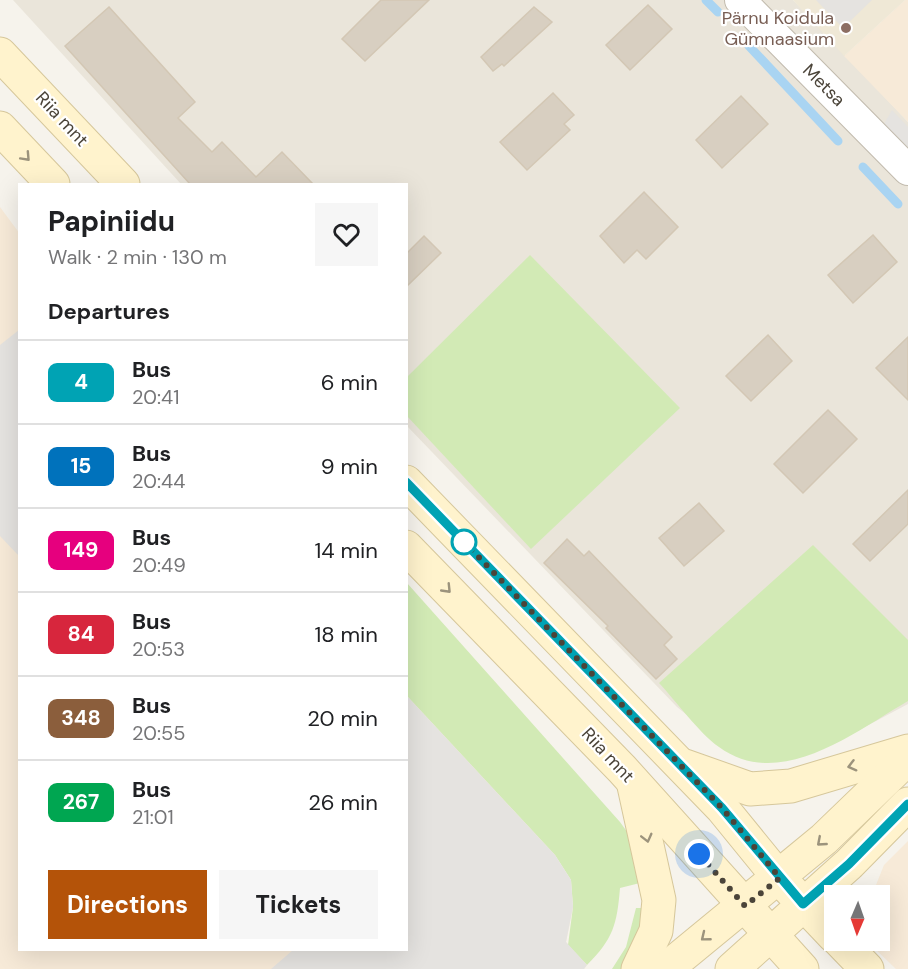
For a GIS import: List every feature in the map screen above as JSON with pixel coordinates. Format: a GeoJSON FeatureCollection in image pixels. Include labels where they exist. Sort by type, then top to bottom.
{"type":"FeatureCollection","features":[{"type":"Feature","properties":{"kind":"main road","name":"Riia mnt"},"geometry":{"type":"LineString","coordinates":[[0,54],[122,183]]}},
{"type":"Feature","properties":{"kind":"main road"},"geometry":{"type":"LineString","coordinates":[[0,128],[52,183]]}},
{"type":"Feature","properties":{"kind":"main road"},"geometry":{"type":"LineString","coordinates":[[408,484],[744,832],[780,878],[824,926]]}},
{"type":"Feature","properties":{"kind":"main road","name":"Riia mnt"},"geometry":{"type":"LineString","coordinates":[[408,550],[633,781],[802,969]]}},
{"type":"Feature","properties":{"kind":"main road"},"geometry":{"type":"LineString","coordinates":[[677,763],[750,789],[791,786],[908,751]]}},
{"type":"Feature","properties":{"kind":"main road"},"geometry":{"type":"LineString","coordinates":[[666,969],[780,878],[848,818],[908,758]]}},
{"type":"Feature","properties":{"kind":"main road"},"geometry":{"type":"LineString","coordinates":[[633,781],[659,900],[656,931],[638,969]]}},
{"type":"Feature","properties":{"kind":"main road"},"geometry":{"type":"LineString","coordinates":[[732,969],[849,864],[908,804]]}},
{"type":"Feature","properties":{"kind":"main road"},"geometry":{"type":"LineString","coordinates":[[850,951],[867,969]]}},
{"type":"Feature","properties":{"kind":"street","name":"Metsa"},"geometry":{"type":"LineString","coordinates":[[740,0],[908,170]]}},
{"type":"Feature","properties":{"kind":"shaded area"},"geometry":{"type":"Polygon","coordinates":[[[13,0],[793,0],[908,122],[908,704],[829,746],[733,752],[677,707],[408,427],[408,183],[180,183],[13,0]]]}},
{"type":"Feature","properties":{"kind":"shaded area","name":"Pärnu Koidula Gümnaasium"},"geometry":{"type":"Polygon","coordinates":[[[793,0],[905,0],[844,56],[793,0]]]}},
{"type":"Feature","properties":{"kind":"shaded area"},"geometry":{"type":"Polygon","coordinates":[[[816,0],[872,0],[843,28],[816,0]]]}},
{"type":"Feature","properties":{"kind":"shaded area"},"geometry":{"type":"Polygon","coordinates":[[[905,0],[908,0],[908,122],[844,56],[905,0]]]}},
{"type":"Feature","properties":{"kind":"shaded area"},"geometry":{"type":"Polygon","coordinates":[[[892,110],[908,127],[908,171],[876,138],[892,110]]]}},
{"type":"Feature","properties":{"kind":"shaded area"},"geometry":{"type":"Polygon","coordinates":[[[0,207],[18,231],[18,951],[408,951],[408,697],[555,855],[573,907],[566,942],[587,965],[584,969],[0,969],[0,207]]]}},
{"type":"Feature","properties":{"kind":"shaded area"},"geometry":{"type":"Polygon","coordinates":[[[18,331],[18,555],[0,536],[0,345],[18,331]]]}},
{"type":"Feature","properties":{"kind":"shaded area"},"geometry":{"type":"Polygon","coordinates":[[[408,697],[555,855],[571,880],[573,907],[566,942],[587,965],[584,969],[271,969],[292,951],[408,951],[408,697]]]}},
{"type":"Feature","properties":{"kind":"shaded area"},"geometry":{"type":"Polygon","coordinates":[[[908,841],[908,969],[896,969],[877,951],[890,951],[890,885],[876,885],[884,865],[908,841]]]}},
{"type":"Feature","properties":{"kind":"green space"},"geometry":{"type":"Polygon","coordinates":[[[530,255],[680,408],[531,549],[408,417],[408,376],[530,255]]]}},
{"type":"Feature","properties":{"kind":"green space"},"geometry":{"type":"Polygon","coordinates":[[[813,545],[908,640],[908,701],[841,741],[817,752],[792,760],[767,763],[743,759],[711,741],[659,683],[813,545]]]}},
{"type":"Feature","properties":{"kind":"green space"},"geometry":{"type":"Polygon","coordinates":[[[408,584],[620,822],[638,847],[640,883],[620,888],[612,931],[603,947],[587,965],[568,945],[573,907],[571,880],[555,855],[408,697],[408,584]]]}},
{"type":"Feature","properties":{"kind":"green space"},"geometry":{"type":"Polygon","coordinates":[[[636,908],[646,908],[639,938],[621,969],[612,969],[626,947],[636,908]]]}},
{"type":"Feature","properties":{"kind":"building"},"geometry":{"type":"Polygon","coordinates":[[[381,0],[429,0],[365,61],[342,39],[381,0]]]}},
{"type":"Feature","properties":{"kind":"building"},"geometry":{"type":"Polygon","coordinates":[[[648,5],[672,29],[630,70],[606,45],[648,5]]]}},
{"type":"Feature","properties":{"kind":"building"},"geometry":{"type":"Polygon","coordinates":[[[109,7],[195,102],[178,118],[212,152],[222,142],[256,177],[282,152],[312,183],[189,183],[65,46],[109,7]]]}},
{"type":"Feature","properties":{"kind":"building"},"geometry":{"type":"Polygon","coordinates":[[[534,7],[552,22],[504,66],[502,64],[493,71],[481,57],[534,7]]]}},
{"type":"Feature","properties":{"kind":"building"},"geometry":{"type":"Polygon","coordinates":[[[553,93],[574,115],[564,124],[570,130],[527,170],[500,142],[553,93]]]}},
{"type":"Feature","properties":{"kind":"building"},"geometry":{"type":"Polygon","coordinates":[[[741,96],[768,124],[722,168],[696,140],[741,96]]]}},
{"type":"Feature","properties":{"kind":"building"},"geometry":{"type":"Polygon","coordinates":[[[644,192],[678,227],[646,259],[637,250],[624,263],[600,236],[644,192]]]}},
{"type":"Feature","properties":{"kind":"building"},"geometry":{"type":"Polygon","coordinates":[[[873,235],[897,262],[853,303],[828,275],[873,235]]]}},
{"type":"Feature","properties":{"kind":"building"},"geometry":{"type":"Polygon","coordinates":[[[424,236],[441,253],[408,285],[408,252],[424,236]]]}},
{"type":"Feature","properties":{"kind":"building"},"geometry":{"type":"Polygon","coordinates":[[[768,335],[792,361],[751,401],[726,376],[768,335]]]}},
{"type":"Feature","properties":{"kind":"building"},"geometry":{"type":"Polygon","coordinates":[[[908,337],[908,400],[876,368],[908,337]]]}},
{"type":"Feature","properties":{"kind":"building"},"geometry":{"type":"Polygon","coordinates":[[[828,410],[857,439],[803,493],[774,464],[828,410]]]}},
{"type":"Feature","properties":{"kind":"building"},"geometry":{"type":"Polygon","coordinates":[[[908,490],[908,524],[870,561],[853,544],[908,490]]]}},
{"type":"Feature","properties":{"kind":"building"},"geometry":{"type":"Polygon","coordinates":[[[699,503],[724,531],[684,566],[659,538],[699,503]]]}},
{"type":"Feature","properties":{"kind":"building"},"geometry":{"type":"Polygon","coordinates":[[[567,539],[584,556],[589,551],[672,637],[664,645],[677,659],[656,679],[606,628],[608,626],[544,563],[567,539]]]}},
{"type":"Feature","properties":{"kind":"waterway"},"geometry":{"type":"LineString","coordinates":[[706,0],[718,12]]}},
{"type":"Feature","properties":{"kind":"waterway"},"geometry":{"type":"LineString","coordinates":[[749,46],[838,141]]}},
{"type":"Feature","properties":{"kind":"waterway"},"geometry":{"type":"LineString","coordinates":[[863,167],[898,204]]}},
{"type":"Feature","properties":{"kind":"bus line","name":"4"},"geometry":{"type":"LineString","coordinates":[[408,484],[722,808],[803,904],[849,864],[908,804]]}},
{"type":"Feature","properties":{"kind":"place","name":"Pärnu Koidula Gümnaasium"},"geometry":{"type":"Point","coordinates":[846,28]}},
{"type":"Feature","properties":{"kind":"route"},"geometry":{"type":"LineString","coordinates":[[464,542],[722,808],[780,878],[745,906],[699,854]]}}]}
